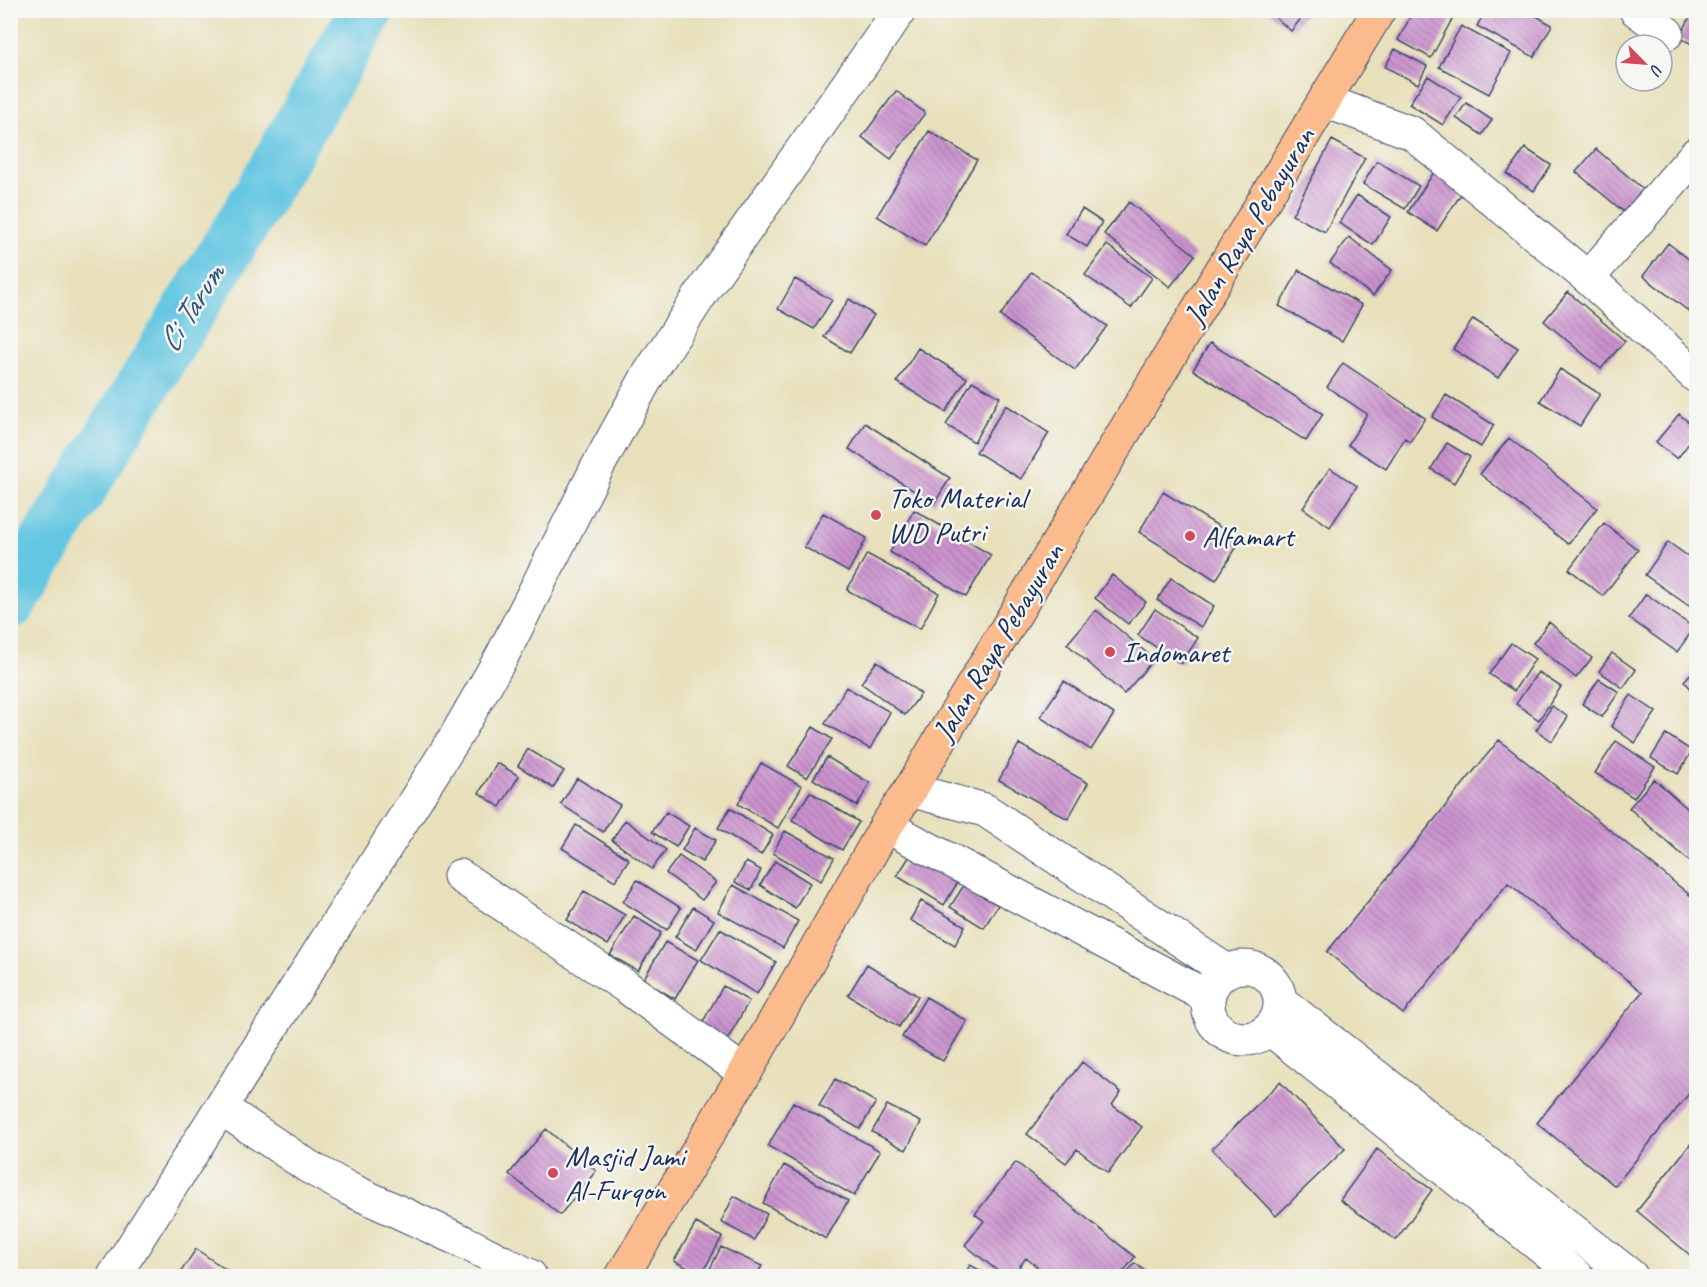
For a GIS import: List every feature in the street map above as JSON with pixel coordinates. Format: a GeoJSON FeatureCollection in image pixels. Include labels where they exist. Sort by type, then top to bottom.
{"type":"FeatureCollection","features":[{"type":"Feature","properties":{"kind":"main road","name":"Jalan Raya Pebayuran"},"geometry":{"type":"LineString","coordinates":[[622,1276],[745,1073],[886,826],[910,790],[1379,10]]}},
{"type":"Feature","properties":{"kind":"street"},"geometry":{"type":"LineString","coordinates":[[114,1276],[456,736],[502,656],[597,468],[647,377],[705,288],[900,10]]}},
{"type":"Feature","properties":{"kind":"street"},"geometry":{"type":"LineString","coordinates":[[1636,10],[1667,33]]}},
{"type":"Feature","properties":{"kind":"street"},"geometry":{"type":"LineString","coordinates":[[1325,101],[1412,134],[1588,278],[1696,376]]}},
{"type":"Feature","properties":{"kind":"street"},"geometry":{"type":"LineString","coordinates":[[1588,278],[1696,154]]}},
{"type":"Feature","properties":{"kind":"street"},"geometry":{"type":"LineString","coordinates":[[910,790],[985,810],[1217,984]]}},
{"type":"Feature","properties":{"kind":"street"},"geometry":{"type":"LineString","coordinates":[[886,826],[1217,984]]}},
{"type":"Feature","properties":{"kind":"street"},"geometry":{"type":"LineString","coordinates":[[460,876],[628,988],[745,1073]]}},
{"type":"Feature","properties":{"kind":"street"},"geometry":{"type":"LineString","coordinates":[[1244,967],[1262,971],[1272,979],[1278,989],[1275,1015],[1254,1038],[1245,1040],[1227,1036],[1213,1023],[1208,1006],[1217,984],[1244,967]]}},
{"type":"Feature","properties":{"kind":"street"},"geometry":{"type":"LineString","coordinates":[[1275,1015],[1577,1276]]}},
{"type":"Feature","properties":{"kind":"street"},"geometry":{"type":"LineString","coordinates":[[1275,1015],[1631,1276]]}},
{"type":"Feature","properties":{"kind":"street"},"geometry":{"type":"LineString","coordinates":[[220,1108],[309,1167],[349,1189],[464,1242],[530,1276]]}},
{"type":"Feature","properties":{"kind":"building"},"geometry":{"type":"Polygon","coordinates":[[[1267,10],[1308,10],[1291,31],[1267,10]]]}},
{"type":"Feature","properties":{"kind":"building"},"geometry":{"type":"Polygon","coordinates":[[[1414,10],[1457,10],[1431,58],[1398,40],[1414,10]]]}},
{"type":"Feature","properties":{"kind":"building"},"geometry":{"type":"Polygon","coordinates":[[[1486,10],[1526,10],[1552,25],[1534,57],[1477,26],[1486,10]]]}},
{"type":"Feature","properties":{"kind":"building"},"geometry":{"type":"Polygon","coordinates":[[[1693,10],[1696,10],[1696,46],[1680,38],[1693,10]]]}},
{"type":"Feature","properties":{"kind":"building"},"geometry":{"type":"Polygon","coordinates":[[[1461,26],[1511,53],[1489,94],[1439,67],[1461,26]]]}},
{"type":"Feature","properties":{"kind":"building"},"geometry":{"type":"Polygon","coordinates":[[[1395,49],[1427,66],[1418,84],[1385,67],[1395,49]]]}},
{"type":"Feature","properties":{"kind":"building"},"geometry":{"type":"Polygon","coordinates":[[[1428,76],[1461,97],[1443,125],[1409,104],[1428,76]]]}},
{"type":"Feature","properties":{"kind":"building"},"geometry":{"type":"Polygon","coordinates":[[[896,91],[925,113],[891,159],[862,137],[896,91]]]}},
{"type":"Feature","properties":{"kind":"building"},"geometry":{"type":"Polygon","coordinates":[[[1466,103],[1492,120],[1482,135],[1456,118],[1466,103]]]}},
{"type":"Feature","properties":{"kind":"building"},"geometry":{"type":"Polygon","coordinates":[[[929,131],[977,160],[925,246],[877,216],[929,131]]]}},
{"type":"Feature","properties":{"kind":"building"},"geometry":{"type":"Polygon","coordinates":[[[1332,140],[1365,158],[1325,232],[1292,215],[1332,140]]]}},
{"type":"Feature","properties":{"kind":"building"},"geometry":{"type":"Polygon","coordinates":[[[1525,148],[1551,165],[1534,191],[1507,174],[1525,148]]]}},
{"type":"Feature","properties":{"kind":"building"},"geometry":{"type":"Polygon","coordinates":[[[1596,149],[1643,189],[1624,212],[1576,172],[1596,149]]]}},
{"type":"Feature","properties":{"kind":"building"},"geometry":{"type":"Polygon","coordinates":[[[1377,161],[1419,186],[1405,209],[1363,184],[1377,161]]]}},
{"type":"Feature","properties":{"kind":"building"},"geometry":{"type":"Polygon","coordinates":[[[1436,169],[1465,188],[1437,231],[1408,212],[1436,169]]]}},
{"type":"Feature","properties":{"kind":"building"},"geometry":{"type":"Polygon","coordinates":[[[1357,195],[1391,217],[1373,245],[1339,223],[1357,195]]]}},
{"type":"Feature","properties":{"kind":"building"},"geometry":{"type":"Polygon","coordinates":[[[1129,202],[1195,255],[1170,287],[1104,234],[1129,202]]]}},
{"type":"Feature","properties":{"kind":"building"},"geometry":{"type":"Polygon","coordinates":[[[1082,209],[1102,222],[1087,247],[1066,234],[1082,209]]]}},
{"type":"Feature","properties":{"kind":"building"},"geometry":{"type":"Polygon","coordinates":[[[1349,237],[1392,270],[1373,296],[1330,263],[1349,237]]]}},
{"type":"Feature","properties":{"kind":"building"},"geometry":{"type":"Polygon","coordinates":[[[1668,243],[1696,265],[1696,306],[1691,313],[1643,276],[1668,243]]]}},
{"type":"Feature","properties":{"kind":"building"},"geometry":{"type":"Polygon","coordinates":[[[1107,245],[1152,278],[1131,308],[1085,275],[1107,245]]]}},
{"type":"Feature","properties":{"kind":"building"},"geometry":{"type":"Polygon","coordinates":[[[1299,270],[1362,305],[1342,341],[1279,306],[1299,270]]]}},
{"type":"Feature","properties":{"kind":"building"},"geometry":{"type":"Polygon","coordinates":[[[1031,272],[1107,326],[1075,370],[1000,316],[1031,272]]]}},
{"type":"Feature","properties":{"kind":"building"},"geometry":{"type":"Polygon","coordinates":[[[795,279],[832,300],[814,329],[778,309],[795,279]]]}},
{"type":"Feature","properties":{"kind":"building"},"geometry":{"type":"Polygon","coordinates":[[[1568,292],[1625,341],[1601,369],[1544,321],[1568,292]]]}},
{"type":"Feature","properties":{"kind":"building"},"geometry":{"type":"Polygon","coordinates":[[[849,299],[874,315],[850,353],[824,337],[849,299]]]}},
{"type":"Feature","properties":{"kind":"building"},"geometry":{"type":"Polygon","coordinates":[[[1473,319],[1518,348],[1498,378],[1453,349],[1473,319]]]}},
{"type":"Feature","properties":{"kind":"building"},"geometry":{"type":"Polygon","coordinates":[[[1210,343],[1323,414],[1306,441],[1193,370],[1210,343]]]}},
{"type":"Feature","properties":{"kind":"building"},"geometry":{"type":"Polygon","coordinates":[[[918,348],[967,378],[946,412],[897,382],[918,348]]]}},
{"type":"Feature","properties":{"kind":"building"},"geometry":{"type":"Polygon","coordinates":[[[1343,363],[1425,418],[1410,442],[1405,438],[1386,469],[1348,445],[1367,414],[1327,387],[1343,363]]]}},
{"type":"Feature","properties":{"kind":"building"},"geometry":{"type":"Polygon","coordinates":[[[1560,369],[1600,394],[1580,426],[1540,401],[1560,369]]]}},
{"type":"Feature","properties":{"kind":"building"},"geometry":{"type":"Polygon","coordinates":[[[972,381],[1000,397],[974,442],[946,425],[972,381]]]}},
{"type":"Feature","properties":{"kind":"building"},"geometry":{"type":"Polygon","coordinates":[[[1446,395],[1494,425],[1481,447],[1432,417],[1446,395]]]}},
{"type":"Feature","properties":{"kind":"building"},"geometry":{"type":"Polygon","coordinates":[[[1006,405],[1049,433],[1021,479],[976,452],[1006,405]]]}},
{"type":"Feature","properties":{"kind":"building"},"geometry":{"type":"Polygon","coordinates":[[[1696,405],[1696,420],[1689,414],[1696,405]]]}},
{"type":"Feature","properties":{"kind":"building"},"geometry":{"type":"Polygon","coordinates":[[[1679,414],[1696,428],[1696,434],[1677,459],[1656,442],[1679,414]]]}},
{"type":"Feature","properties":{"kind":"building"},"geometry":{"type":"Polygon","coordinates":[[[865,423],[950,478],[934,504],[849,449],[865,423]]]}},
{"type":"Feature","properties":{"kind":"building"},"geometry":{"type":"Polygon","coordinates":[[[1509,438],[1597,508],[1568,544],[1480,474],[1509,438]]]}},
{"type":"Feature","properties":{"kind":"building"},"geometry":{"type":"Polygon","coordinates":[[[1447,443],[1470,457],[1454,483],[1431,469],[1447,443]]]}},
{"type":"Feature","properties":{"kind":"building"},"geometry":{"type":"Polygon","coordinates":[[[1330,468],[1357,486],[1330,527],[1303,508],[1330,468]]]}},
{"type":"Feature","properties":{"kind":"building","name":"Alfamart"},"geometry":{"type":"Polygon","coordinates":[[[1163,492],[1241,540],[1216,580],[1139,532],[1163,492]]]}},
{"type":"Feature","properties":{"kind":"building"},"geometry":{"type":"Polygon","coordinates":[[[914,510],[991,555],[966,597],[890,552],[914,510]]]}},
{"type":"Feature","properties":{"kind":"building"},"geometry":{"type":"Polygon","coordinates":[[[823,513],[867,538],[848,572],[804,547],[823,513]]]}},
{"type":"Feature","properties":{"kind":"building"},"geometry":{"type":"Polygon","coordinates":[[[1604,523],[1638,550],[1603,596],[1569,569],[1604,523]]]}},
{"type":"Feature","properties":{"kind":"building"},"geometry":{"type":"Polygon","coordinates":[[[1668,542],[1696,562],[1696,595],[1689,606],[1645,575],[1668,542]]]}},
{"type":"Feature","properties":{"kind":"building"},"geometry":{"type":"Polygon","coordinates":[[[867,554],[939,593],[920,629],[847,590],[867,554]]]}},
{"type":"Feature","properties":{"kind":"building"},"geometry":{"type":"Polygon","coordinates":[[[1112,575],[1146,602],[1128,624],[1095,598],[1112,575]]]}},
{"type":"Feature","properties":{"kind":"building"},"geometry":{"type":"Polygon","coordinates":[[[1171,578],[1214,606],[1201,627],[1157,600],[1171,578]]]}},
{"type":"Feature","properties":{"kind":"building"},"geometry":{"type":"Polygon","coordinates":[[[1646,594],[1694,628],[1677,652],[1629,618],[1646,594]]]}},
{"type":"Feature","properties":{"kind":"building"},"geometry":{"type":"Polygon","coordinates":[[[1155,609],[1198,638],[1181,664],[1138,635],[1155,609]]]}},
{"type":"Feature","properties":{"kind":"building","name":"Indomaret"},"geometry":{"type":"Polygon","coordinates":[[[1096,610],[1154,659],[1124,694],[1067,644],[1096,610]]]}},
{"type":"Feature","properties":{"kind":"building"},"geometry":{"type":"Polygon","coordinates":[[[1549,622],[1592,658],[1576,678],[1533,643],[1549,622]]]}},
{"type":"Feature","properties":{"kind":"building"},"geometry":{"type":"Polygon","coordinates":[[[1511,643],[1535,659],[1514,691],[1489,674],[1511,643]]]}},
{"type":"Feature","properties":{"kind":"building"},"geometry":{"type":"Polygon","coordinates":[[[1612,653],[1636,670],[1623,688],[1599,671],[1612,653]]]}},
{"type":"Feature","properties":{"kind":"building"},"geometry":{"type":"Polygon","coordinates":[[[877,661],[921,694],[905,715],[861,683],[877,661]]]}},
{"type":"Feature","properties":{"kind":"building"},"geometry":{"type":"Polygon","coordinates":[[[1696,668],[1696,694],[1684,681],[1696,668]]]}},
{"type":"Feature","properties":{"kind":"building"},"geometry":{"type":"Polygon","coordinates":[[[1538,672],[1561,687],[1539,720],[1516,704],[1538,672]]]}},
{"type":"Feature","properties":{"kind":"building"},"geometry":{"type":"Polygon","coordinates":[[[1599,679],[1619,692],[1602,717],[1582,704],[1599,679]]]}},
{"type":"Feature","properties":{"kind":"building"},"geometry":{"type":"Polygon","coordinates":[[[1064,681],[1114,714],[1091,750],[1040,717],[1064,681]]]}},
{"type":"Feature","properties":{"kind":"building"},"geometry":{"type":"Polygon","coordinates":[[[846,687],[890,712],[870,749],[825,724],[846,687]]]}},
{"type":"Feature","properties":{"kind":"building"},"geometry":{"type":"Polygon","coordinates":[[[1631,695],[1656,712],[1635,743],[1611,726],[1631,695]]]}},
{"type":"Feature","properties":{"kind":"building"},"geometry":{"type":"Polygon","coordinates":[[[1552,706],[1568,717],[1552,741],[1536,730],[1552,706]]]}},
{"type":"Feature","properties":{"kind":"building"},"geometry":{"type":"Polygon","coordinates":[[[813,727],[832,739],[807,778],[788,766],[813,727]]]}},
{"type":"Feature","properties":{"kind":"building"},"geometry":{"type":"Polygon","coordinates":[[[1666,734],[1692,751],[1678,774],[1651,758],[1666,734]]]}},
{"type":"Feature","properties":{"kind":"building"},"geometry":{"type":"Polygon","coordinates":[[[1499,740],[1696,900],[1696,1085],[1615,1186],[1537,1123],[1642,992],[1508,883],[1403,1014],[1327,952],[1499,740]]]}},
{"type":"Feature","properties":{"kind":"building"},"geometry":{"type":"Polygon","coordinates":[[[1616,741],[1655,767],[1634,798],[1595,773],[1616,741]]]}},
{"type":"Feature","properties":{"kind":"building"},"geometry":{"type":"Polygon","coordinates":[[[1019,744],[1088,783],[1068,819],[999,780],[1019,744]]]}},
{"type":"Feature","properties":{"kind":"building"},"geometry":{"type":"Polygon","coordinates":[[[528,749],[564,771],[553,788],[518,766],[528,749]]]}},
{"type":"Feature","properties":{"kind":"building"},"geometry":{"type":"Polygon","coordinates":[[[827,757],[870,783],[857,806],[813,779],[827,757]]]}},
{"type":"Feature","properties":{"kind":"building"},"geometry":{"type":"Polygon","coordinates":[[[497,763],[519,776],[500,807],[479,793],[497,763]]]}},
{"type":"Feature","properties":{"kind":"building"},"geometry":{"type":"Polygon","coordinates":[[[761,763],[802,786],[778,828],[738,804],[761,763]]]}},
{"type":"Feature","properties":{"kind":"building"},"geometry":{"type":"Polygon","coordinates":[[[577,778],[620,805],[603,832],[561,804],[577,778]]]}},
{"type":"Feature","properties":{"kind":"building"},"geometry":{"type":"Polygon","coordinates":[[[1654,779],[1696,816],[1696,853],[1689,861],[1629,808],[1654,779]]]}},
{"type":"Feature","properties":{"kind":"building"},"geometry":{"type":"Polygon","coordinates":[[[810,792],[859,822],[842,850],[792,820],[810,792]]]}},
{"type":"Feature","properties":{"kind":"building"},"geometry":{"type":"Polygon","coordinates":[[[730,808],[773,835],[761,855],[718,828],[730,808]]]}},
{"type":"Feature","properties":{"kind":"building"},"geometry":{"type":"Polygon","coordinates":[[[666,812],[689,826],[676,847],[652,832],[666,812]]]}},
{"type":"Feature","properties":{"kind":"building"},"geometry":{"type":"Polygon","coordinates":[[[625,820],[666,850],[652,869],[612,840],[625,820]]]}},
{"type":"Feature","properties":{"kind":"building"},"geometry":{"type":"Polygon","coordinates":[[[576,825],[629,859],[615,881],[562,848],[576,825]]]}},
{"type":"Feature","properties":{"kind":"building"},"geometry":{"type":"Polygon","coordinates":[[[695,828],[716,840],[702,862],[682,850],[695,828]]]}},
{"type":"Feature","properties":{"kind":"building"},"geometry":{"type":"Polygon","coordinates":[[[785,831],[834,858],[821,881],[773,853],[785,831]]]}},
{"type":"Feature","properties":{"kind":"building"},"geometry":{"type":"Polygon","coordinates":[[[915,848],[961,877],[944,905],[897,876],[915,848]]]}},
{"type":"Feature","properties":{"kind":"building"},"geometry":{"type":"Polygon","coordinates":[[[679,856],[716,882],[702,900],[666,873],[679,856]]]}},
{"type":"Feature","properties":{"kind":"building"},"geometry":{"type":"Polygon","coordinates":[[[775,861],[810,883],[795,908],[760,885],[775,861]]]}},
{"type":"Feature","properties":{"kind":"building"},"geometry":{"type":"Polygon","coordinates":[[[746,862],[761,870],[751,890],[735,882],[746,862]]]}},
{"type":"Feature","properties":{"kind":"building"},"geometry":{"type":"Polygon","coordinates":[[[637,880],[681,908],[667,930],[623,902],[637,880]]]}},
{"type":"Feature","properties":{"kind":"building"},"geometry":{"type":"Polygon","coordinates":[[[733,885],[798,921],[783,948],[718,912],[733,885]]]}},
{"type":"Feature","properties":{"kind":"building"},"geometry":{"type":"Polygon","coordinates":[[[964,885],[998,905],[984,928],[950,907],[964,885]]]}},
{"type":"Feature","properties":{"kind":"building"},"geometry":{"type":"Polygon","coordinates":[[[584,891],[625,915],[608,945],[567,920],[584,891]]]}},
{"type":"Feature","properties":{"kind":"building"},"geometry":{"type":"Polygon","coordinates":[[[921,901],[965,926],[955,945],[910,920],[921,901]]]}},
{"type":"Feature","properties":{"kind":"building"},"geometry":{"type":"Polygon","coordinates":[[[693,907],[714,920],[696,950],[675,937],[693,907]]]}},
{"type":"Feature","properties":{"kind":"building"},"geometry":{"type":"Polygon","coordinates":[[[634,916],[661,933],[638,971],[610,955],[634,916]]]}},
{"type":"Feature","properties":{"kind":"building"},"geometry":{"type":"Polygon","coordinates":[[[720,929],[776,962],[757,994],[701,960],[720,929]]]}},
{"type":"Feature","properties":{"kind":"building"},"geometry":{"type":"Polygon","coordinates":[[[665,942],[698,960],[675,999],[643,980],[665,942]]]}},
{"type":"Feature","properties":{"kind":"building"},"geometry":{"type":"Polygon","coordinates":[[[867,964],[918,996],[899,1027],[848,995],[867,964]]]}},
{"type":"Feature","properties":{"kind":"building"},"geometry":{"type":"Polygon","coordinates":[[[723,986],[749,1001],[726,1042],[700,1027],[723,986]]]}},
{"type":"Feature","properties":{"kind":"building"},"geometry":{"type":"Polygon","coordinates":[[[926,997],[967,1021],[943,1061],[902,1037],[926,997]]]}},
{"type":"Feature","properties":{"kind":"building"},"geometry":{"type":"Polygon","coordinates":[[[1082,1062],[1121,1092],[1112,1105],[1142,1127],[1108,1173],[1077,1149],[1066,1163],[1027,1134],[1082,1062]]]}},
{"type":"Feature","properties":{"kind":"building"},"geometry":{"type":"Polygon","coordinates":[[[835,1079],[876,1102],[860,1129],[819,1106],[835,1079]]]}},
{"type":"Feature","properties":{"kind":"building"},"geometry":{"type":"Polygon","coordinates":[[[1280,1082],[1345,1149],[1276,1216],[1212,1149],[1280,1082]]]}},
{"type":"Feature","properties":{"kind":"building"},"geometry":{"type":"Polygon","coordinates":[[[793,1102],[880,1151],[854,1196],[768,1146],[793,1102]]]}},
{"type":"Feature","properties":{"kind":"building"},"geometry":{"type":"Polygon","coordinates":[[[887,1105],[921,1122],[906,1150],[872,1132],[887,1105]]]}},
{"type":"Feature","properties":{"kind":"building","name":"Masjid Jami Al-Furqon"},"geometry":{"type":"Polygon","coordinates":[[[546,1129],[596,1171],[560,1215],[509,1174],[546,1129]]]}},
{"type":"Feature","properties":{"kind":"building"},"geometry":{"type":"Polygon","coordinates":[[[1696,1137],[1696,1260],[1637,1211],[1696,1137]]]}},
{"type":"Feature","properties":{"kind":"building"},"geometry":{"type":"Polygon","coordinates":[[[1377,1149],[1432,1190],[1396,1240],[1340,1200],[1377,1149]]]}},
{"type":"Feature","properties":{"kind":"building"},"geometry":{"type":"Polygon","coordinates":[[[1016,1162],[1135,1257],[1120,1276],[1049,1276],[1026,1258],[1012,1276],[1004,1276],[965,1245],[984,1221],[975,1214],[1016,1162]]]}},
{"type":"Feature","properties":{"kind":"building"},"geometry":{"type":"Polygon","coordinates":[[[784,1165],[848,1201],[826,1239],[763,1203],[784,1165]]]}},
{"type":"Feature","properties":{"kind":"building"},"geometry":{"type":"Polygon","coordinates":[[[734,1196],[767,1214],[754,1240],[721,1222],[734,1196]]]}},
{"type":"Feature","properties":{"kind":"building"},"geometry":{"type":"Polygon","coordinates":[[[696,1223],[722,1237],[701,1275],[674,1261],[696,1223]]]}},
{"type":"Feature","properties":{"kind":"building"},"geometry":{"type":"Polygon","coordinates":[[[721,1247],[762,1266],[756,1276],[720,1276],[709,1271],[721,1247]]]}},
{"type":"Feature","properties":{"kind":"building"},"geometry":{"type":"Polygon","coordinates":[[[196,1249],[231,1273],[228,1276],[178,1276],[196,1249]]]}},
{"type":"Feature","properties":{"kind":"building"},"geometry":{"type":"Polygon","coordinates":[[[1135,1263],[1151,1276],[1124,1276],[1135,1263]]]}},
{"type":"Feature","properties":{"kind":"building"},"geometry":{"type":"Polygon","coordinates":[[[970,1265],[991,1276],[964,1276],[970,1265]]]}},
{"type":"Feature","properties":{"kind":"waterway","name":"Ci Tarum"},"geometry":{"type":"LineString","coordinates":[[10,602],[256,202],[367,10]]}},
{"type":"Feature","properties":{"kind":"place","name":"Toko Material WD Putri"},"geometry":{"type":"Point","coordinates":[876,515]}},
{"type":"Feature","properties":{"kind":"place","name":"Alfamart"},"geometry":{"type":"Point","coordinates":[1190,536]}},
{"type":"Feature","properties":{"kind":"place","name":"Indomaret"},"geometry":{"type":"Point","coordinates":[1110,652]}},
{"type":"Feature","properties":{"kind":"place","name":"Masjid Jami Al-Furqon"},"geometry":{"type":"Point","coordinates":[553,1173]}}]}
